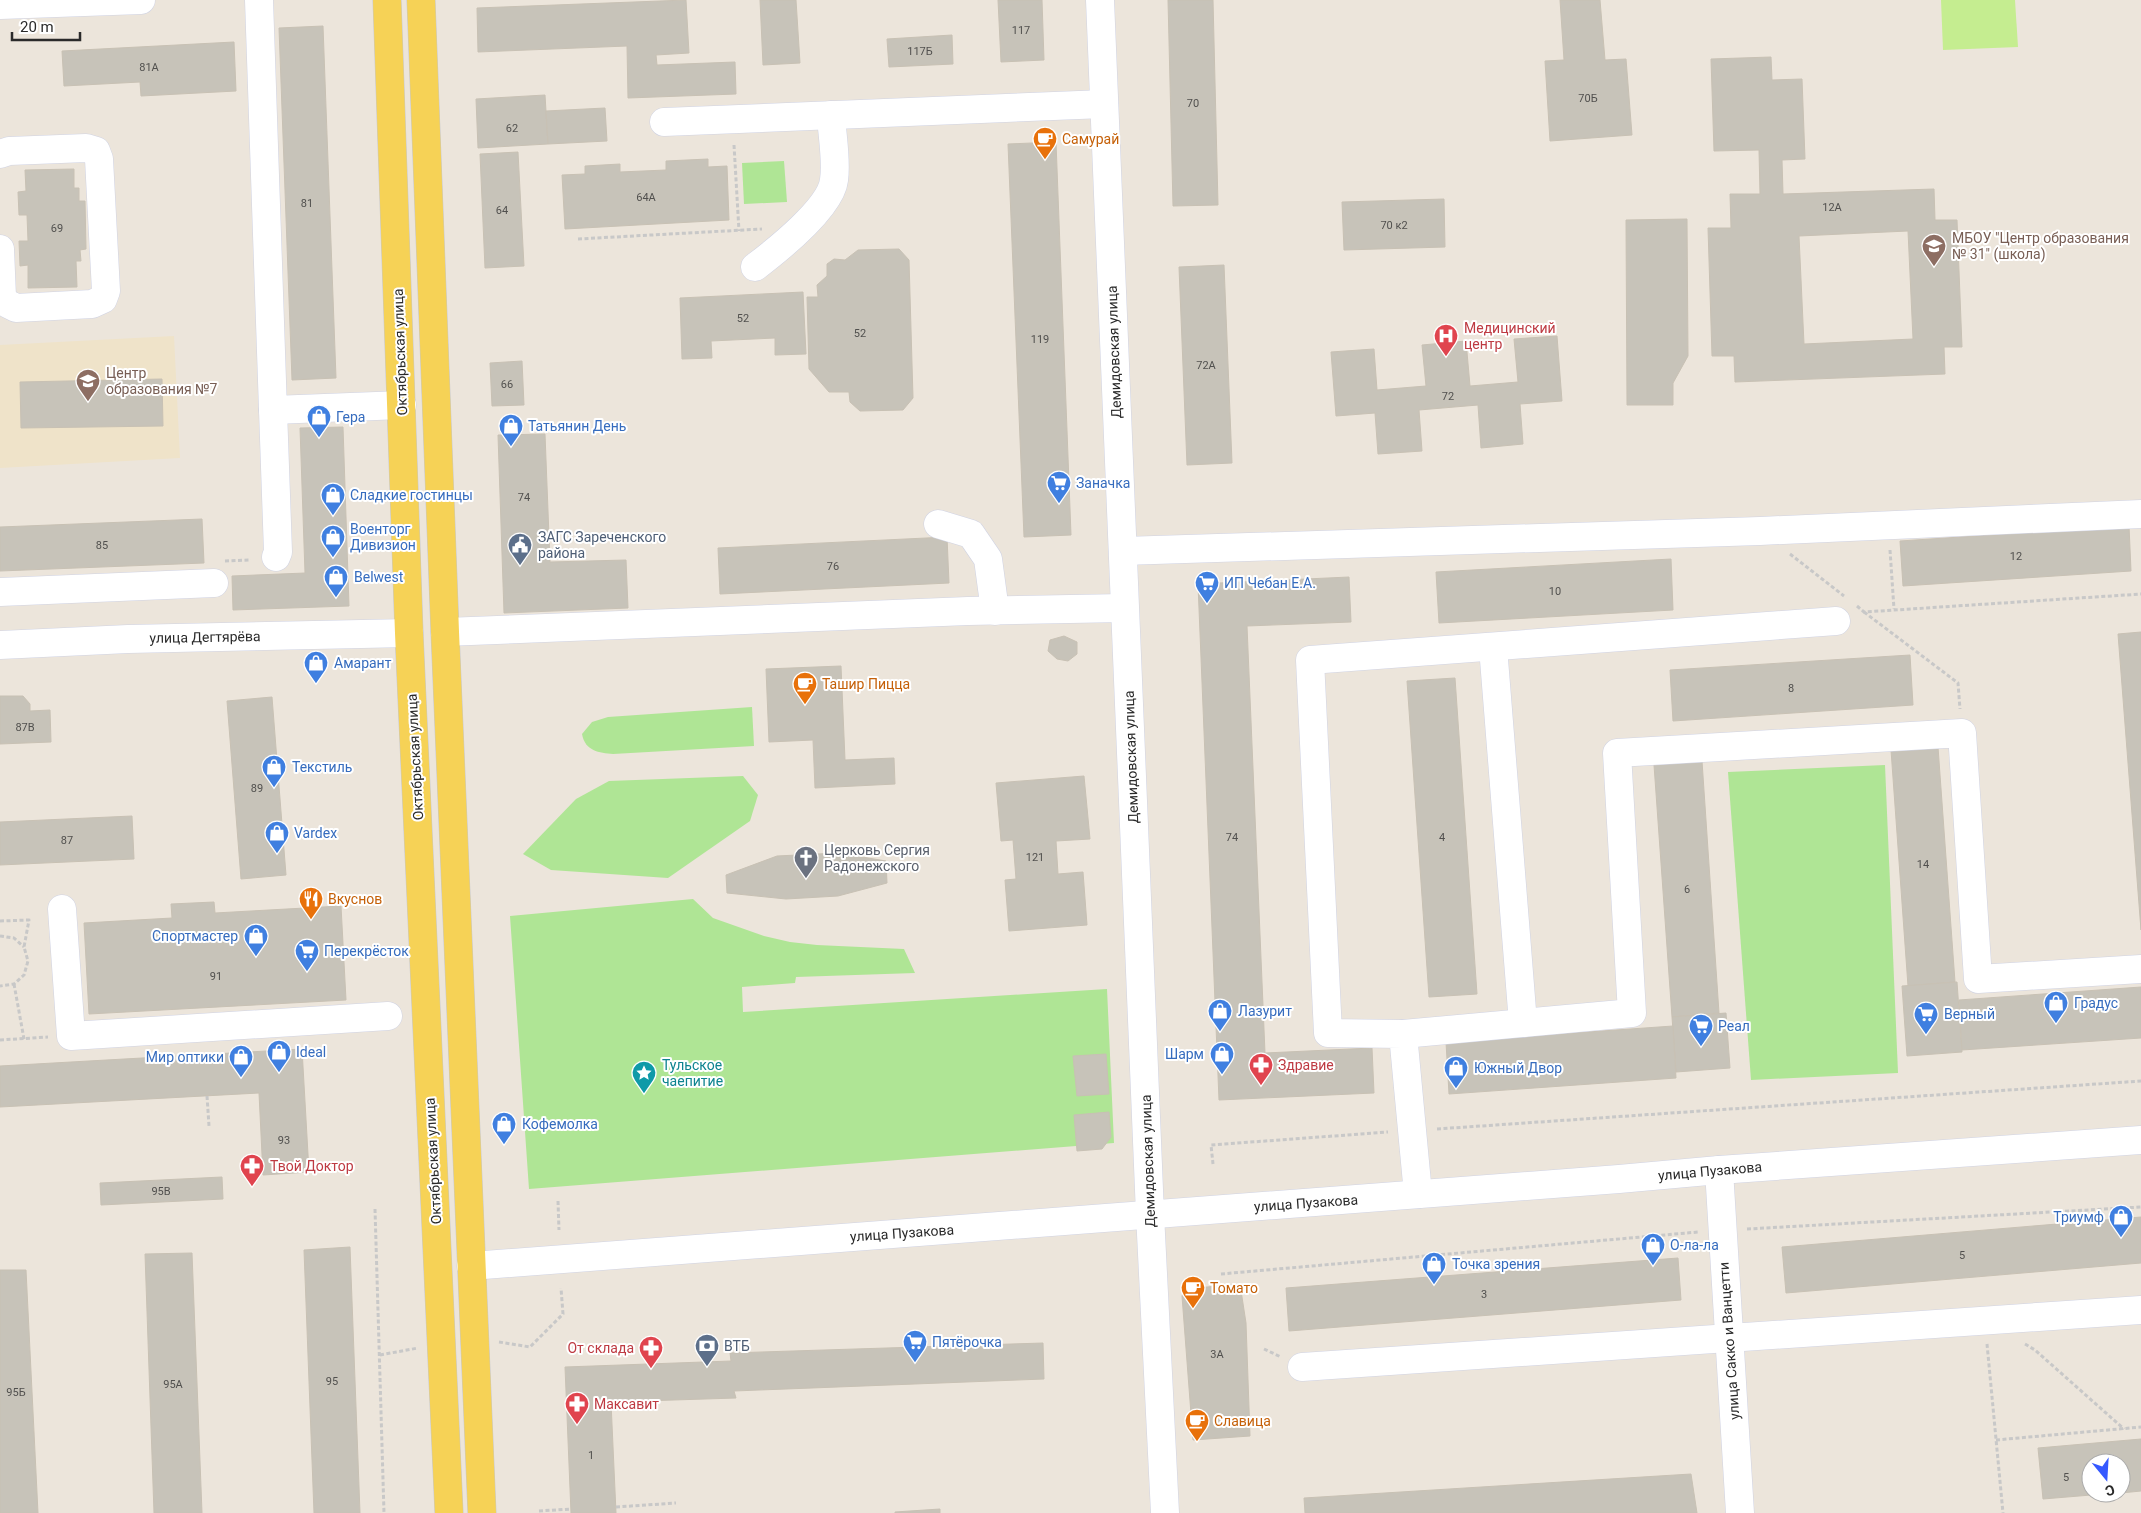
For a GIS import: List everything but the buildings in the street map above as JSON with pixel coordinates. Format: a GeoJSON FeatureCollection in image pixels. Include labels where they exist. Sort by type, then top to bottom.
{"type":"FeatureCollection","features":[{"type":"Feature","properties":{"kind":"main road","name":"Октябрьская улица"},"geometry":{"type":"LineString","coordinates":[[387,0],[410,633],[449,1513]]}},
{"type":"Feature","properties":{"kind":"main road"},"geometry":{"type":"LineString","coordinates":[[421,0],[470,1266],[482,1513]]}},
{"type":"Feature","properties":{"kind":"main road"},"geometry":{"type":"LineString","coordinates":[[435,1206],[468,1204]]}},
{"type":"Feature","properties":{"kind":"main road"},"geometry":{"type":"LineString","coordinates":[[438,1268],[470,1266]]}},
{"type":"Feature","properties":{"kind":"street"},"geometry":{"type":"LineString","coordinates":[[0,5],[141,0]]}},
{"type":"Feature","properties":{"kind":"street"},"geometry":{"type":"LineString","coordinates":[[259,0],[278,552],[276,556]]}},
{"type":"Feature","properties":{"kind":"street","name":"Демидовская улица"},"geometry":{"type":"LineString","coordinates":[[1100,0],[1150,1214],[1166,1513]]}},
{"type":"Feature","properties":{"kind":"street"},"geometry":{"type":"LineString","coordinates":[[664,122],[1104,104]]}},
{"type":"Feature","properties":{"kind":"street"},"geometry":{"type":"LineString","coordinates":[[755,268],[789,241],[811,218],[830,192],[834,180],[831,115]]}},
{"type":"Feature","properties":{"kind":"street"},"geometry":{"type":"LineString","coordinates":[[0,154],[86,148],[96,151],[99,159],[106,291],[103,299],[92,304],[16,308],[8,304],[2,297],[0,249]]}},
{"type":"Feature","properties":{"kind":"street"},"geometry":{"type":"LineString","coordinates":[[273,410],[402,405]]}},
{"type":"Feature","properties":{"kind":"street"},"geometry":{"type":"LineString","coordinates":[[1123,551],[1760,531],[2141,514]]}},
{"type":"Feature","properties":{"kind":"street"},"geometry":{"type":"LineString","coordinates":[[938,524],[971,534],[988,559],[995,611]]}},
{"type":"Feature","properties":{"kind":"street"},"geometry":{"type":"LineString","coordinates":[[0,592],[214,583]]}},
{"type":"Feature","properties":{"kind":"street"},"geometry":{"type":"LineString","coordinates":[[445,632],[995,611],[1124,608]]}},
{"type":"Feature","properties":{"kind":"street"},"geometry":{"type":"LineString","coordinates":[[1847,609],[1493,647],[1310,660],[1328,1033],[1402,1034],[1632,1013],[1617,753],[1962,733],[1978,979],[2141,969]]}},
{"type":"Feature","properties":{"kind":"street","name":"улица Дегтярёва"},"geometry":{"type":"LineString","coordinates":[[0,645],[128,639],[410,633]]}},
{"type":"Feature","properties":{"kind":"street"},"geometry":{"type":"LineString","coordinates":[[1493,647],[1523,1023]]}},
{"type":"Feature","properties":{"kind":"street"},"geometry":{"type":"LineString","coordinates":[[62,909],[71,1036],[388,1016]]}},
{"type":"Feature","properties":{"kind":"street"},"geometry":{"type":"LineString","coordinates":[[1402,1034],[1418,1194]]}},
{"type":"Feature","properties":{"kind":"street","name":"улица Пузакова"},"geometry":{"type":"LineString","coordinates":[[470,1266],[1719,1170],[2141,1140]]}},
{"type":"Feature","properties":{"kind":"street","name":"улица Сакко и Ванцетти"},"geometry":{"type":"LineString","coordinates":[[1719,1170],[1740,1513]]}},
{"type":"Feature","properties":{"kind":"street"},"geometry":{"type":"LineString","coordinates":[[1302,1367],[2141,1310]]}},
{"type":"Feature","properties":{"kind":"path"},"geometry":{"type":"LineString","coordinates":[[732,119],[739,231]]}},
{"type":"Feature","properties":{"kind":"path"},"geometry":{"type":"LineString","coordinates":[[578,240],[766,229]]}},
{"type":"Feature","properties":{"kind":"path"},"geometry":{"type":"LineString","coordinates":[[1889,525],[1894,609]]}},
{"type":"Feature","properties":{"kind":"path"},"geometry":{"type":"LineString","coordinates":[[1760,531],[1847,609],[1864,612],[2141,594]]}},
{"type":"Feature","properties":{"kind":"path"},"geometry":{"type":"LineString","coordinates":[[1864,612],[1958,683],[1962,733]]}},
{"type":"Feature","properties":{"kind":"path"},"geometry":{"type":"LineString","coordinates":[[0,922],[29,920],[24,947],[28,961],[24,974],[14,984],[0,986]]}},
{"type":"Feature","properties":{"kind":"path"},"geometry":{"type":"LineString","coordinates":[[0,936],[14,938],[24,947]]}},
{"type":"Feature","properties":{"kind":"path"},"geometry":{"type":"LineString","coordinates":[[14,984],[24,1039]]}},
{"type":"Feature","properties":{"kind":"path"},"geometry":{"type":"LineString","coordinates":[[0,1040],[71,1036]]}},
{"type":"Feature","properties":{"kind":"path"},"geometry":{"type":"LineString","coordinates":[[1213,1164],[1211,1145],[2141,1080]]}},
{"type":"Feature","properties":{"kind":"path"},"geometry":{"type":"LineString","coordinates":[[207,1096],[209,1126]]}},
{"type":"Feature","properties":{"kind":"path"},"geometry":{"type":"LineString","coordinates":[[558,1201],[559,1230]]}},
{"type":"Feature","properties":{"kind":"path"},"geometry":{"type":"LineString","coordinates":[[1221,1274],[1723,1230],[2141,1207]]}},
{"type":"Feature","properties":{"kind":"path"},"geometry":{"type":"LineString","coordinates":[[375,1208],[384,1513]]}},
{"type":"Feature","properties":{"kind":"path"},"geometry":{"type":"LineString","coordinates":[[492,1341],[530,1347],[563,1314],[561,1288]]}},
{"type":"Feature","properties":{"kind":"path"},"geometry":{"type":"LineString","coordinates":[[1985,1321],[2003,1513]]}},
{"type":"Feature","properties":{"kind":"path"},"geometry":{"type":"LineString","coordinates":[[2018,1340],[2035,1350],[2124,1429]]}},
{"type":"Feature","properties":{"kind":"path"},"geometry":{"type":"LineString","coordinates":[[380,1355],[426,1347]]}},
{"type":"Feature","properties":{"kind":"path"},"geometry":{"type":"LineString","coordinates":[[1996,1440],[2141,1427]]}},
{"type":"Feature","properties":{"kind":"path"},"geometry":{"type":"LineString","coordinates":[[616,1507],[676,1503]]}},
{"type":"Feature","properties":{"kind":"path"},"geometry":{"type":"LineString","coordinates":[[539,1511],[571,1509]]}},
{"type":"Feature","properties":{"kind":"shaded area","name":"Центр образования №7"},"geometry":{"type":"Polygon","coordinates":[[[174,336],[180,458],[0,468],[0,345],[174,336]]]}},
{"type":"Feature","properties":{"kind":"green space"},"geometry":{"type":"Polygon","coordinates":[[[1941,0],[2015,0],[2018,47],[1943,50],[1941,0]]]}},
{"type":"Feature","properties":{"kind":"green space"},"geometry":{"type":"Polygon","coordinates":[[[784,161],[787,202],[744,204],[742,163],[784,161]]]}},
{"type":"Feature","properties":{"kind":"green space"},"geometry":{"type":"Polygon","coordinates":[[[752,707],[754,746],[613,754],[598,752],[589,748],[582,734],[592,722],[608,717],[752,707]]]}},
{"type":"Feature","properties":{"kind":"green space"},"geometry":{"type":"Polygon","coordinates":[[[1885,765],[1898,1073],[1751,1080],[1728,772],[1885,765]]]}},
{"type":"Feature","properties":{"kind":"green space"},"geometry":{"type":"Polygon","coordinates":[[[743,776],[758,795],[750,821],[668,878],[551,870],[523,854],[576,799],[609,781],[743,776]]]}},
{"type":"Feature","properties":{"kind":"green space"},"geometry":{"type":"Polygon","coordinates":[[[693,899],[713,918],[764,936],[790,942],[817,945],[904,949],[915,973],[796,977],[795,983],[742,987],[743,1012],[1107,989],[1114,1143],[529,1189],[510,916],[693,899]]]}},
{"type":"Feature","properties":{"kind":"place","name":"Самурай"},"geometry":{"type":"Point","coordinates":[1045,160]}},
{"type":"Feature","properties":{"kind":"place","name":"МБОУ \"Центр образования № 31\" (школа)"},"geometry":{"type":"Point","coordinates":[1934,267]}},
{"type":"Feature","properties":{"kind":"place","name":"Медицинский центр"},"geometry":{"type":"Point","coordinates":[1446,357]}},
{"type":"Feature","properties":{"kind":"place","name":"Центр образования №7"},"geometry":{"type":"Point","coordinates":[88,402]}},
{"type":"Feature","properties":{"kind":"place","name":"Гера"},"geometry":{"type":"Point","coordinates":[319,438]}},
{"type":"Feature","properties":{"kind":"place","name":"Татьянин День"},"geometry":{"type":"Point","coordinates":[511,447]}},
{"type":"Feature","properties":{"kind":"place","name":"Заначка"},"geometry":{"type":"Point","coordinates":[1059,504]}},
{"type":"Feature","properties":{"kind":"place","name":"Сладкие гостинцы"},"geometry":{"type":"Point","coordinates":[333,516]}},
{"type":"Feature","properties":{"kind":"place","name":"Военторг Дивизион"},"geometry":{"type":"Point","coordinates":[333,558]}},
{"type":"Feature","properties":{"kind":"place","name":"ЗАГС Зареченского района"},"geometry":{"type":"Point","coordinates":[520,566]}},
{"type":"Feature","properties":{"kind":"place","name":"Belwest"},"geometry":{"type":"Point","coordinates":[336,598]}},
{"type":"Feature","properties":{"kind":"place","name":"ИП Чебан Е.А."},"geometry":{"type":"Point","coordinates":[1207,604]}},
{"type":"Feature","properties":{"kind":"place","name":"Амарант"},"geometry":{"type":"Point","coordinates":[316,684]}},
{"type":"Feature","properties":{"kind":"place","name":"Ташир Пицца"},"geometry":{"type":"Point","coordinates":[805,705]}},
{"type":"Feature","properties":{"kind":"place","name":"Текстиль"},"geometry":{"type":"Point","coordinates":[274,788]}},
{"type":"Feature","properties":{"kind":"place","name":"Vardex"},"geometry":{"type":"Point","coordinates":[277,854]}},
{"type":"Feature","properties":{"kind":"place","name":"Церковь Сергия Радонежского"},"geometry":{"type":"Point","coordinates":[806,879]}},
{"type":"Feature","properties":{"kind":"place","name":"Вкуснов"},"geometry":{"type":"Point","coordinates":[311,920]}},
{"type":"Feature","properties":{"kind":"place","name":"Спортмастер"},"geometry":{"type":"Point","coordinates":[256,957]}},
{"type":"Feature","properties":{"kind":"place","name":"Перекрёсток"},"geometry":{"type":"Point","coordinates":[307,972]}},
{"type":"Feature","properties":{"kind":"place","name":"Градус"},"geometry":{"type":"Point","coordinates":[2056,1024]}},
{"type":"Feature","properties":{"kind":"place","name":"Лазурит"},"geometry":{"type":"Point","coordinates":[1220,1032]}},
{"type":"Feature","properties":{"kind":"place","name":"Верный"},"geometry":{"type":"Point","coordinates":[1926,1035]}},
{"type":"Feature","properties":{"kind":"place","name":"Реал"},"geometry":{"type":"Point","coordinates":[1701,1047]}},
{"type":"Feature","properties":{"kind":"place","name":"Ideal"},"geometry":{"type":"Point","coordinates":[279,1073]}},
{"type":"Feature","properties":{"kind":"place","name":"Шарм"},"geometry":{"type":"Point","coordinates":[1222,1075]}},
{"type":"Feature","properties":{"kind":"place","name":"Мир оптики"},"geometry":{"type":"Point","coordinates":[241,1078]}},
{"type":"Feature","properties":{"kind":"place","name":"Здравие"},"geometry":{"type":"Point","coordinates":[1261,1086]}},
{"type":"Feature","properties":{"kind":"place","name":"Южный Двор"},"geometry":{"type":"Point","coordinates":[1456,1089]}},
{"type":"Feature","properties":{"kind":"place","name":"Тульское чаепитие"},"geometry":{"type":"Point","coordinates":[644,1094]}},
{"type":"Feature","properties":{"kind":"place","name":"Кофемолка"},"geometry":{"type":"Point","coordinates":[504,1145]}},
{"type":"Feature","properties":{"kind":"place","name":"Твой Доктор"},"geometry":{"type":"Point","coordinates":[252,1187]}},
{"type":"Feature","properties":{"kind":"place","name":"Триумф"},"geometry":{"type":"Point","coordinates":[2121,1238]}},
{"type":"Feature","properties":{"kind":"place","name":"О-ла-ла"},"geometry":{"type":"Point","coordinates":[1653,1266]}},
{"type":"Feature","properties":{"kind":"place","name":"Точка зрения"},"geometry":{"type":"Point","coordinates":[1434,1285]}},
{"type":"Feature","properties":{"kind":"place","name":"Томато"},"geometry":{"type":"Point","coordinates":[1193,1309]}},
{"type":"Feature","properties":{"kind":"place","name":"Пятёрочка"},"geometry":{"type":"Point","coordinates":[915,1363]}},
{"type":"Feature","properties":{"kind":"place","name":"ВТБ"},"geometry":{"type":"Point","coordinates":[707,1367]}},
{"type":"Feature","properties":{"kind":"place","name":"От склада"},"geometry":{"type":"Point","coordinates":[651,1369]}},
{"type":"Feature","properties":{"kind":"place","name":"Максавит"},"geometry":{"type":"Point","coordinates":[577,1425]}},
{"type":"Feature","properties":{"kind":"place","name":"Славица"},"geometry":{"type":"Point","coordinates":[1197,1442]}}]}
